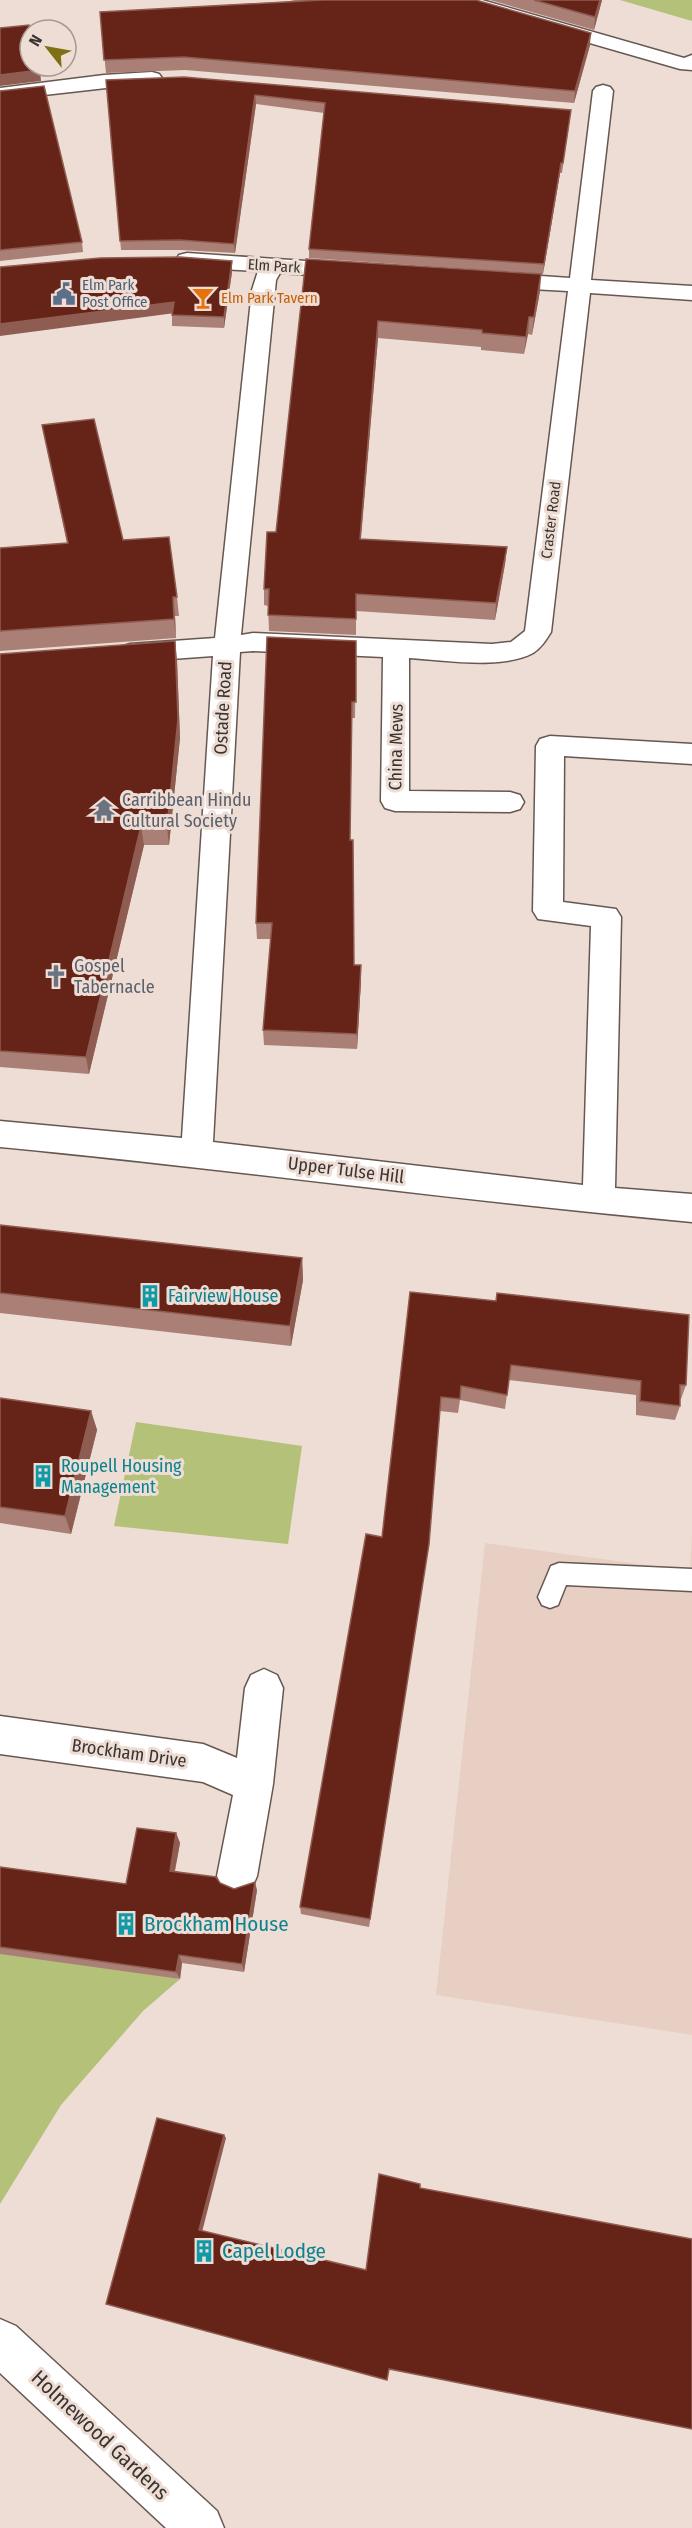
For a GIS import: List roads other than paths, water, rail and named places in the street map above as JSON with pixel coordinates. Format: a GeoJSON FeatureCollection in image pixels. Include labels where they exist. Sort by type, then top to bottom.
{"type":"FeatureCollection","features":[{"type":"Feature","properties":{"kind":"street"},"geometry":{"type":"LineString","coordinates":[[461,0],[687,65],[692,61]]}},
{"type":"Feature","properties":{"kind":"street"},"geometry":{"type":"LineString","coordinates":[[0,94],[104,81],[175,78]]}},
{"type":"Feature","properties":{"kind":"street","name":"Craster Road"},"geometry":{"type":"LineString","coordinates":[[102,655],[272,642],[492,653],[514,650],[530,644],[538,632],[579,285],[592,106]]}},
{"type":"Feature","properties":{"kind":"street","name":"Elm Park"},"geometry":{"type":"LineString","coordinates":[[170,259],[367,272]]}},
{"type":"Feature","properties":{"kind":"street","name":"Ostade Road"},"geometry":{"type":"LineString","coordinates":[[197,1153],[227,645],[259,327],[265,280],[272,266]]}},
{"type":"Feature","properties":{"kind":"street"},"geometry":{"type":"LineString","coordinates":[[473,279],[692,293]]}},
{"type":"Feature","properties":{"kind":"street","name":"China Mews"},"geometry":{"type":"LineString","coordinates":[[396,650],[395,801],[510,802]]}},
{"type":"Feature","properties":{"kind":"street"},"geometry":{"type":"LineString","coordinates":[[599,1198],[606,917],[548,911],[550,746],[692,754]]}},
{"type":"Feature","properties":{"kind":"street","name":"Upper Tulse Hill"},"geometry":{"type":"LineString","coordinates":[[0,1134],[197,1153],[559,1196],[692,1208]]}},
{"type":"Feature","properties":{"kind":"street"},"geometry":{"type":"LineString","coordinates":[[237,1876],[254,1784],[264,1688]]}},
{"type":"Feature","properties":{"kind":"street","name":"Brockham Drive"},"geometry":{"type":"LineString","coordinates":[[0,1735],[203,1763],[254,1784]]}},
{"type":"Feature","properties":{"kind":"street","name":"Holmewood Gardens"},"geometry":{"type":"LineString","coordinates":[[0,2342],[200,2528]]}},
{"type":"Feature","properties":{"kind":"lane"},"geometry":{"type":"LineString","coordinates":[[550,1598],[559,1574],[692,1580]]}},
{"type":"Feature","properties":{"kind":"place","name":"Elm Park Post Office"},"geometry":{"type":"Point","coordinates":[64,294]}},
{"type":"Feature","properties":{"kind":"place","name":"Elm Park Tavern"},"geometry":{"type":"Point","coordinates":[203,298]}},
{"type":"Feature","properties":{"kind":"place","name":"Carribbean Hindu Cultural Society"},"geometry":{"type":"Point","coordinates":[104,810]}},
{"type":"Feature","properties":{"kind":"place","name":"Gospel Tabernacle"},"geometry":{"type":"Point","coordinates":[56,976]}},
{"type":"Feature","properties":{"kind":"place","name":"Fairview House"},"geometry":{"type":"Point","coordinates":[150,1296]}},
{"type":"Feature","properties":{"kind":"place","name":"Roupell Housing Management"},"geometry":{"type":"Point","coordinates":[43,1476]}},
{"type":"Feature","properties":{"kind":"place","name":"Brockham House"},"geometry":{"type":"Point","coordinates":[126,1924]}},
{"type":"Feature","properties":{"kind":"place","name":"Capel Lodge"},"geometry":{"type":"Point","coordinates":[204,2251]}}]}
